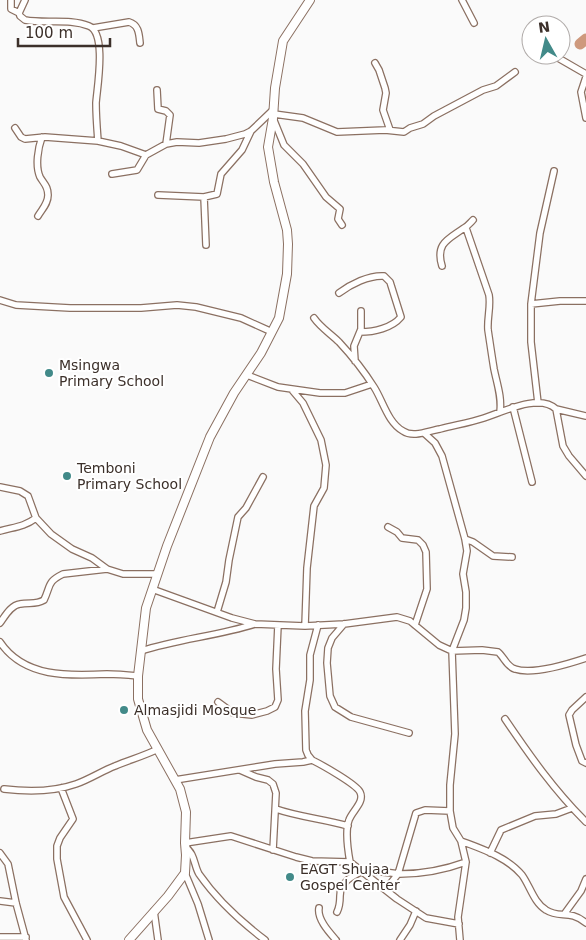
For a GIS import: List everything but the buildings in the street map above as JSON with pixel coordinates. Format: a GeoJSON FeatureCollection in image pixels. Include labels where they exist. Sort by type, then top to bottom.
{"type":"FeatureCollection","features":[{"type":"Feature","properties":{"kind":"street"},"geometry":{"type":"LineString","coordinates":[[11,0],[11,9],[19,13],[25,20],[72,22],[93,28],[130,22],[138,28],[140,43]]}},
{"type":"Feature","properties":{"kind":"street"},"geometry":{"type":"LineString","coordinates":[[19,13],[25,0]]}},
{"type":"Feature","properties":{"kind":"street"},"geometry":{"type":"LineString","coordinates":[[209,940],[198,904],[185,873],[186,812],[180,789],[147,730],[138,699],[138,676],[146,608],[157,574],[210,437],[230,400],[261,354],[279,318],[287,274],[288,244],[285,221],[268,147],[283,41],[310,0]]}},
{"type":"Feature","properties":{"kind":"street"},"geometry":{"type":"LineString","coordinates":[[462,0],[474,23]]}},
{"type":"Feature","properties":{"kind":"street"},"geometry":{"type":"LineString","coordinates":[[93,28],[97,35],[100,60],[96,100],[98,141]]}},
{"type":"Feature","properties":{"kind":"street"},"geometry":{"type":"LineString","coordinates":[[375,63],[385,88],[383,110],[390,130]]}},
{"type":"Feature","properties":{"kind":"street"},"geometry":{"type":"LineString","coordinates":[[570,65],[586,75],[581,92],[586,118]]}},
{"type":"Feature","properties":{"kind":"street"},"geometry":{"type":"LineString","coordinates":[[112,174],[137,170],[146,155],[166,144],[177,142],[199,143],[226,139],[251,132],[273,114],[303,118],[336,132],[390,130],[404,132],[423,124],[483,90],[496,86],[515,72]]}},
{"type":"Feature","properties":{"kind":"street"},"geometry":{"type":"LineString","coordinates":[[157,90],[158,109],[166,111],[170,115],[166,144]]}},
{"type":"Feature","properties":{"kind":"street"},"geometry":{"type":"LineString","coordinates":[[273,114],[284,145],[303,164],[326,197],[340,208],[338,219],[342,225]]}},
{"type":"Feature","properties":{"kind":"street"},"geometry":{"type":"LineString","coordinates":[[15,128],[21,137],[26,139],[42,137],[98,141],[121,146],[146,155]]}},
{"type":"Feature","properties":{"kind":"street"},"geometry":{"type":"LineString","coordinates":[[158,195],[204,197],[218,194],[221,174],[242,150],[251,132]]}},
{"type":"Feature","properties":{"kind":"street"},"geometry":{"type":"LineString","coordinates":[[38,216],[45,207],[48,196],[47,187],[40,177],[39,171],[39,147],[42,137]]}},
{"type":"Feature","properties":{"kind":"street"},"geometry":{"type":"LineString","coordinates":[[538,403],[531,342],[531,304],[540,233],[554,171]]}},
{"type":"Feature","properties":{"kind":"street"},"geometry":{"type":"LineString","coordinates":[[204,197],[206,245]]}},
{"type":"Feature","properties":{"kind":"street"},"geometry":{"type":"LineString","coordinates":[[442,266],[440,255],[441,247],[445,241],[466,228],[473,220]]}},
{"type":"Feature","properties":{"kind":"street"},"geometry":{"type":"LineString","coordinates":[[466,228],[489,295],[488,331],[498,385],[500,412]]}},
{"type":"Feature","properties":{"kind":"street"},"geometry":{"type":"LineString","coordinates":[[339,292],[348,286],[377,276],[384,276],[390,282],[401,317],[399,321],[379,330],[360,332]]}},
{"type":"Feature","properties":{"kind":"street"},"geometry":{"type":"LineString","coordinates":[[0,300],[16,305],[70,308],[141,308],[177,305],[196,307],[241,318],[272,332]]}},
{"type":"Feature","properties":{"kind":"street"},"geometry":{"type":"LineString","coordinates":[[531,304],[560,301],[586,302]]}},
{"type":"Feature","properties":{"kind":"street"},"geometry":{"type":"LineString","coordinates":[[355,361],[354,346],[360,332],[361,311]]}},
{"type":"Feature","properties":{"kind":"street"},"geometry":{"type":"LineString","coordinates":[[314,318],[355,361],[372,384],[396,426],[410,434],[424,433],[468,423],[513,407],[538,403],[586,416]]}},
{"type":"Feature","properties":{"kind":"street"},"geometry":{"type":"LineString","coordinates":[[247,375],[278,387],[320,393],[345,393],[372,384]]}},
{"type":"Feature","properties":{"kind":"street"},"geometry":{"type":"LineString","coordinates":[[292,390],[303,403],[321,440],[326,465],[324,488],[314,506],[307,568],[305,626]]}},
{"type":"Feature","properties":{"kind":"street"},"geometry":{"type":"LineString","coordinates":[[513,407],[532,482]]}},
{"type":"Feature","properties":{"kind":"street"},"geometry":{"type":"LineString","coordinates":[[556,409],[564,446],[569,456],[586,476]]}},
{"type":"Feature","properties":{"kind":"street"},"geometry":{"type":"LineString","coordinates":[[424,433],[435,442],[442,456],[466,539],[463,574],[466,608],[464,620],[452,651],[455,734],[450,785],[450,812],[453,828],[461,841],[466,862],[460,898],[460,940]]}},
{"type":"Feature","properties":{"kind":"street"},"geometry":{"type":"LineString","coordinates":[[217,612],[226,582],[238,517],[246,508],[263,477]]}},
{"type":"Feature","properties":{"kind":"street"},"geometry":{"type":"LineString","coordinates":[[0,487],[20,491],[28,496],[36,518],[51,534],[72,549],[92,558],[107,569],[123,574],[157,574]]}},
{"type":"Feature","properties":{"kind":"street"},"geometry":{"type":"LineString","coordinates":[[0,531],[19,528],[36,518]]}},
{"type":"Feature","properties":{"kind":"street"},"geometry":{"type":"LineString","coordinates":[[388,527],[397,532],[402,538],[418,540],[426,552],[427,589],[415,625]]}},
{"type":"Feature","properties":{"kind":"street"},"geometry":{"type":"LineString","coordinates":[[466,539],[493,556],[512,557]]}},
{"type":"Feature","properties":{"kind":"street"},"geometry":{"type":"LineString","coordinates":[[0,623],[18,604],[38,603],[44,600],[49,584],[58,576],[107,569]]}},
{"type":"Feature","properties":{"kind":"street"},"geometry":{"type":"LineString","coordinates":[[152,589],[255,624],[305,626],[344,624],[398,617],[410,621],[439,645],[452,651],[482,650],[498,652],[515,670],[531,670],[563,665],[586,658]]}},
{"type":"Feature","properties":{"kind":"street"},"geometry":{"type":"LineString","coordinates":[[141,651],[161,644],[237,630],[255,624]]}},
{"type":"Feature","properties":{"kind":"street"},"geometry":{"type":"LineString","coordinates":[[218,702],[233,713],[252,715],[267,712],[275,707],[278,700],[276,669],[278,624]]}},
{"type":"Feature","properties":{"kind":"street"},"geometry":{"type":"LineString","coordinates":[[344,624],[332,638],[328,648],[326,663],[330,696],[335,707],[351,717],[409,733]]}},
{"type":"Feature","properties":{"kind":"street"},"geometry":{"type":"LineString","coordinates":[[318,625],[310,655],[310,680],[305,711],[306,750],[312,760],[352,783],[359,790],[361,796],[358,806],[349,819],[348,826],[350,862]]}},
{"type":"Feature","properties":{"kind":"street"},"geometry":{"type":"LineString","coordinates":[[0,642],[22,663],[51,674],[138,676]]}},
{"type":"Feature","properties":{"kind":"street"},"geometry":{"type":"LineString","coordinates":[[586,697],[569,715],[576,745],[582,761],[586,763]]}},
{"type":"Feature","properties":{"kind":"street"},"geometry":{"type":"LineString","coordinates":[[505,719],[545,777],[586,822]]}},
{"type":"Feature","properties":{"kind":"street"},"geometry":{"type":"LineString","coordinates":[[4,790],[30,791],[61,788],[77,784],[158,749]]}},
{"type":"Feature","properties":{"kind":"street"},"geometry":{"type":"LineString","coordinates":[[175,780],[312,760]]}},
{"type":"Feature","properties":{"kind":"street"},"geometry":{"type":"LineString","coordinates":[[240,770],[268,780],[273,784],[276,793],[273,850]]}},
{"type":"Feature","properties":{"kind":"street"},"geometry":{"type":"LineString","coordinates":[[61,788],[73,819],[57,846],[60,883],[67,904],[87,940]]}},
{"type":"Feature","properties":{"kind":"street"},"geometry":{"type":"LineString","coordinates":[[490,853],[501,830],[535,816],[556,814],[572,808]]}},
{"type":"Feature","properties":{"kind":"street"},"geometry":{"type":"LineString","coordinates":[[276,809],[291,815],[310,816],[348,826]]}},
{"type":"Feature","properties":{"kind":"street"},"geometry":{"type":"LineString","coordinates":[[386,889],[398,874],[416,813],[425,810],[450,812]]}},
{"type":"Feature","properties":{"kind":"street"},"geometry":{"type":"LineString","coordinates":[[185,845],[231,836],[312,861],[350,862],[397,899],[426,918],[459,924]]}},
{"type":"Feature","properties":{"kind":"street"},"geometry":{"type":"LineString","coordinates":[[461,841],[508,862],[521,874],[538,903],[546,910],[556,914],[565,913],[580,918],[586,923]]}},
{"type":"Feature","properties":{"kind":"street"},"geometry":{"type":"LineString","coordinates":[[185,845],[192,854],[197,872],[216,898],[265,940]]}},
{"type":"Feature","properties":{"kind":"street"},"geometry":{"type":"LineString","coordinates":[[0,853],[8,864],[26,938],[0,937]]}},
{"type":"Feature","properties":{"kind":"street"},"geometry":{"type":"LineString","coordinates":[[337,912],[340,906],[340,894],[343,885],[350,876],[370,871],[398,874],[436,872],[466,862]]}},
{"type":"Feature","properties":{"kind":"street"},"geometry":{"type":"LineString","coordinates":[[129,940],[168,896],[185,873]]}},
{"type":"Feature","properties":{"kind":"street"},"geometry":{"type":"LineString","coordinates":[[565,913],[581,891],[586,879]]}},
{"type":"Feature","properties":{"kind":"street"},"geometry":{"type":"LineString","coordinates":[[0,901],[16,903]]}},
{"type":"Feature","properties":{"kind":"street"},"geometry":{"type":"LineString","coordinates":[[319,908],[318,913],[320,917],[336,940]]}},
{"type":"Feature","properties":{"kind":"street"},"geometry":{"type":"LineString","coordinates":[[154,911],[158,940]]}},
{"type":"Feature","properties":{"kind":"street"},"geometry":{"type":"LineString","coordinates":[[400,940],[410,926],[416,911]]}},
{"type":"Feature","properties":{"kind":"waterway"},"geometry":{"type":"LineString","coordinates":[[580,44],[586,39]]}},
{"type":"Feature","properties":{"kind":"place","name":"Msingwa Primary School"},"geometry":{"type":"Point","coordinates":[49,373]}},
{"type":"Feature","properties":{"kind":"place","name":"Temboni Primary School"},"geometry":{"type":"Point","coordinates":[67,476]}},
{"type":"Feature","properties":{"kind":"place","name":"Almasjidi Mosque"},"geometry":{"type":"Point","coordinates":[124,710]}},
{"type":"Feature","properties":{"kind":"place","name":"EAGT Shujaa Gospel Center"},"geometry":{"type":"Point","coordinates":[290,877]}}]}
